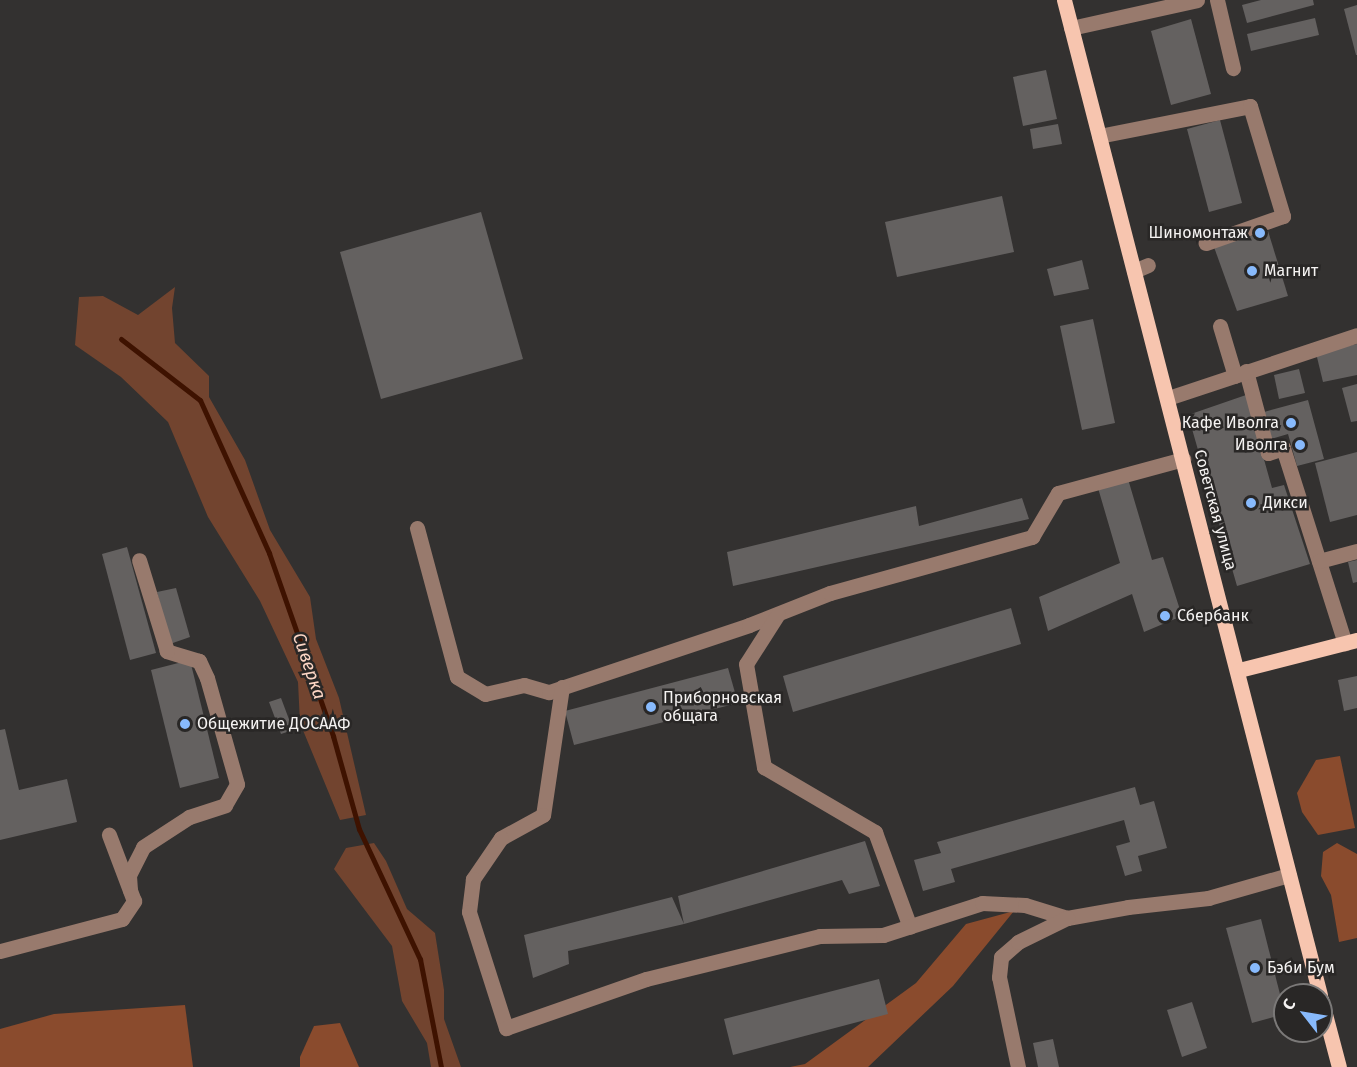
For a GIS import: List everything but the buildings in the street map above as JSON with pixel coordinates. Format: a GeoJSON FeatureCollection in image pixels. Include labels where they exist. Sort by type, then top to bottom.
{"type":"FeatureCollection","features":[{"type":"Feature","properties":{"kind":"main road","name":"Советская улица"},"geometry":{"type":"LineString","coordinates":[[1064,0],[1099,136],[1141,268],[1183,459],[1239,670],[1317,983]]}},
{"type":"Feature","properties":{"kind":"main road"},"geometry":{"type":"LineString","coordinates":[[1239,670],[1351,641]]}},
{"type":"Feature","properties":{"kind":"main road","name":"Советская улица"},"geometry":{"type":"LineString","coordinates":[[1333,1043],[1339,1067]]}},
{"type":"Feature","properties":{"kind":"street"},"geometry":{"type":"LineString","coordinates":[[1071,28],[1197,0]]}},
{"type":"Feature","properties":{"kind":"street"},"geometry":{"type":"LineString","coordinates":[[1217,0],[1233,68]]}},
{"type":"Feature","properties":{"kind":"street"},"geometry":{"type":"LineString","coordinates":[[1099,136],[1250,106],[1283,216],[1206,243]]}},
{"type":"Feature","properties":{"kind":"street"},"geometry":{"type":"LineString","coordinates":[[1220,326],[1241,374],[1268,453],[1283,448],[1319,561],[1351,641]]}},
{"type":"Feature","properties":{"kind":"street"},"geometry":{"type":"LineString","coordinates":[[1168,398],[1357,335]]}},
{"type":"Feature","properties":{"kind":"street"},"geometry":{"type":"LineString","coordinates":[[417,528],[457,677],[485,694],[524,685],[549,692],[778,614],[830,593],[1032,537],[1058,492],[1183,459]]}},
{"type":"Feature","properties":{"kind":"street"},"geometry":{"type":"LineString","coordinates":[[1319,561],[1357,552]]}},
{"type":"Feature","properties":{"kind":"street"},"geometry":{"type":"LineString","coordinates":[[130,890],[129,875],[143,847],[189,817],[225,805],[237,784],[207,678],[199,662],[167,651],[139,560]]}},
{"type":"Feature","properties":{"kind":"street"},"geometry":{"type":"LineString","coordinates":[[778,614],[746,664],[764,767],[874,832],[910,927]]}},
{"type":"Feature","properties":{"kind":"street"},"geometry":{"type":"LineString","coordinates":[[562,687],[543,815],[501,838],[473,879],[469,912],[506,1028],[646,979],[820,936],[883,936],[982,903],[1025,905],[1066,918]]}},
{"type":"Feature","properties":{"kind":"street"},"geometry":{"type":"LineString","coordinates":[[0,951],[122,919],[134,901],[109,835]]}},
{"type":"Feature","properties":{"kind":"street"},"geometry":{"type":"LineString","coordinates":[[1018,1067],[999,977],[1001,957],[1018,942],[1066,918],[1128,907],[1209,898],[1289,875]]}},
{"type":"Feature","properties":{"kind":"shaded area"},"geometry":{"type":"Polygon","coordinates":[[[175,287],[172,308],[175,343],[209,376],[209,397],[245,460],[270,530],[310,597],[316,639],[339,698],[366,815],[340,820],[300,723],[298,682],[260,601],[208,517],[168,422],[121,377],[75,345],[79,297],[103,296],[138,315],[175,287]]]}},
{"type":"Feature","properties":{"kind":"shaded area"},"geometry":{"type":"Polygon","coordinates":[[[1340,756],[1355,828],[1318,835],[1302,812],[1297,793],[1316,760],[1340,756]]]}},
{"type":"Feature","properties":{"kind":"shaded area"},"geometry":{"type":"Polygon","coordinates":[[[374,843],[386,861],[407,909],[435,933],[444,990],[444,1019],[461,1067],[431,1067],[427,1043],[402,1001],[392,946],[334,869],[346,848],[374,843]]]}},
{"type":"Feature","properties":{"kind":"shaded area"},"geometry":{"type":"Polygon","coordinates":[[[1337,843],[1357,854],[1357,938],[1339,942],[1331,895],[1321,876],[1323,852],[1337,843]]]}},
{"type":"Feature","properties":{"kind":"shaded area"},"geometry":{"type":"Polygon","coordinates":[[[1014,911],[953,986],[868,1067],[790,1067],[805,1064],[916,983],[966,924],[1014,911]]]}},
{"type":"Feature","properties":{"kind":"shaded area"},"geometry":{"type":"Polygon","coordinates":[[[185,1005],[193,1067],[0,1067],[0,1029],[54,1014],[185,1005]]]}},
{"type":"Feature","properties":{"kind":"shaded area"},"geometry":{"type":"Polygon","coordinates":[[[340,1023],[359,1067],[300,1067],[300,1057],[314,1026],[340,1023]]]}},
{"type":"Feature","properties":{"kind":"waterway","name":"Сиверка"},"geometry":{"type":"LineString","coordinates":[[121,339],[200,400],[269,553],[333,736],[359,829],[420,959],[441,1067]]}},
{"type":"Feature","properties":{"kind":"place","name":"Шиномонтаж"},"geometry":{"type":"Point","coordinates":[1260,233]}},
{"type":"Feature","properties":{"kind":"place","name":"Магнит"},"geometry":{"type":"Point","coordinates":[1252,271]}},
{"type":"Feature","properties":{"kind":"place","name":"Кафе Иволга"},"geometry":{"type":"Point","coordinates":[1291,423]}},
{"type":"Feature","properties":{"kind":"place","name":"Иволга"},"geometry":{"type":"Point","coordinates":[1300,445]}},
{"type":"Feature","properties":{"kind":"place","name":"Дикси"},"geometry":{"type":"Point","coordinates":[1251,503]}},
{"type":"Feature","properties":{"kind":"place","name":"Сбербанк"},"geometry":{"type":"Point","coordinates":[1165,616]}},
{"type":"Feature","properties":{"kind":"place","name":"Приборновская общага"},"geometry":{"type":"Point","coordinates":[651,707]}},
{"type":"Feature","properties":{"kind":"place","name":"Общежитие ДОСААФ"},"geometry":{"type":"Point","coordinates":[185,724]}},
{"type":"Feature","properties":{"kind":"place","name":"Бэби Бум"},"geometry":{"type":"Point","coordinates":[1255,968]}}]}
